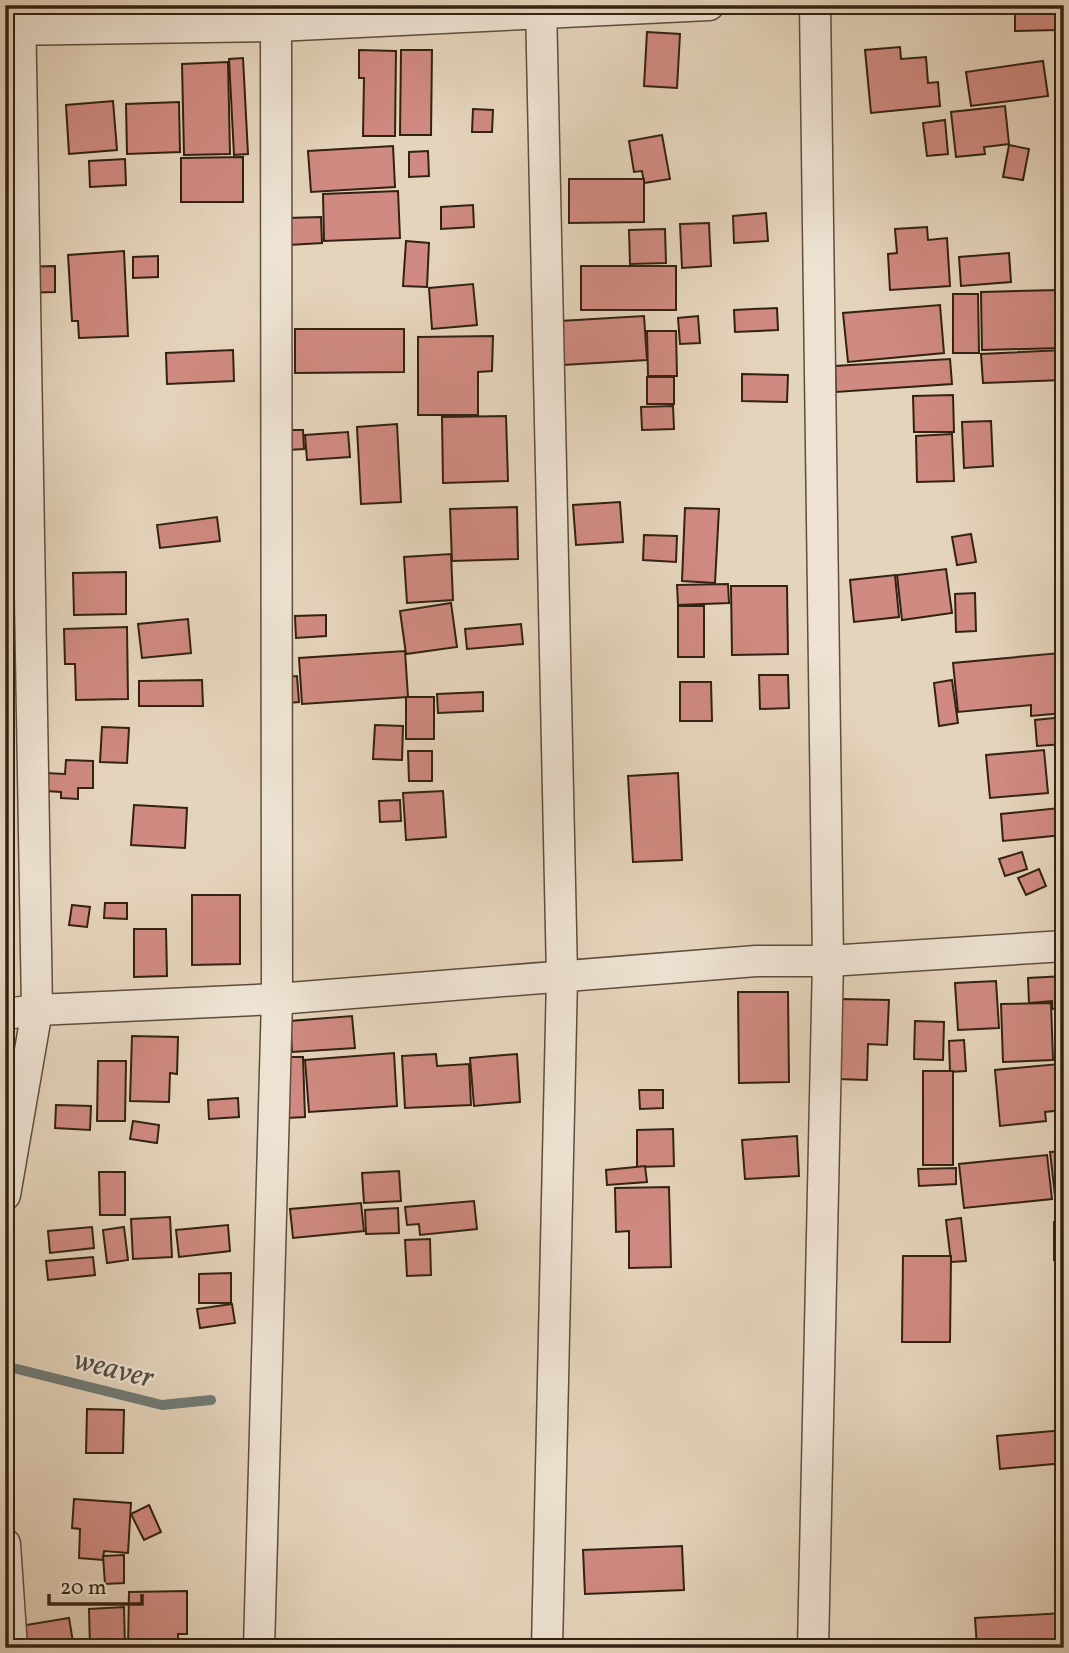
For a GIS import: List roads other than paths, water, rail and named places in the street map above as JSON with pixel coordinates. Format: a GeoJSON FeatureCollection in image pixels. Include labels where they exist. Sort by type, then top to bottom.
{"type":"FeatureCollection","features":[{"type":"Feature","properties":{"kind":"street"},"geometry":{"type":"LineString","coordinates":[[5,1195],[37,1010],[15,21],[709,5]]}},
{"type":"Feature","properties":{"kind":"street"},"geometry":{"type":"LineString","coordinates":[[813,1648],[828,961],[816,5]]}},
{"type":"Feature","properties":{"kind":"street"},"geometry":{"type":"LineString","coordinates":[[541,9],[562,977],[547,1648]]}},
{"type":"Feature","properties":{"kind":"street"},"geometry":{"type":"LineString","coordinates":[[259,1648],[276,999],[277,15]]}},
{"type":"Feature","properties":{"kind":"street"},"geometry":{"type":"LineString","coordinates":[[5,1014],[37,1010],[276,999],[756,961],[828,961],[1064,946]]}},
{"type":"Feature","properties":{"kind":"street"},"geometry":{"type":"LineString","coordinates":[[5,1545],[12,1648]]}},
{"type":"Feature","properties":{"kind":"waterway","name":"weaver"},"geometry":{"type":"LineString","coordinates":[[5,1366],[162,1405],[211,1400]]}}]}
